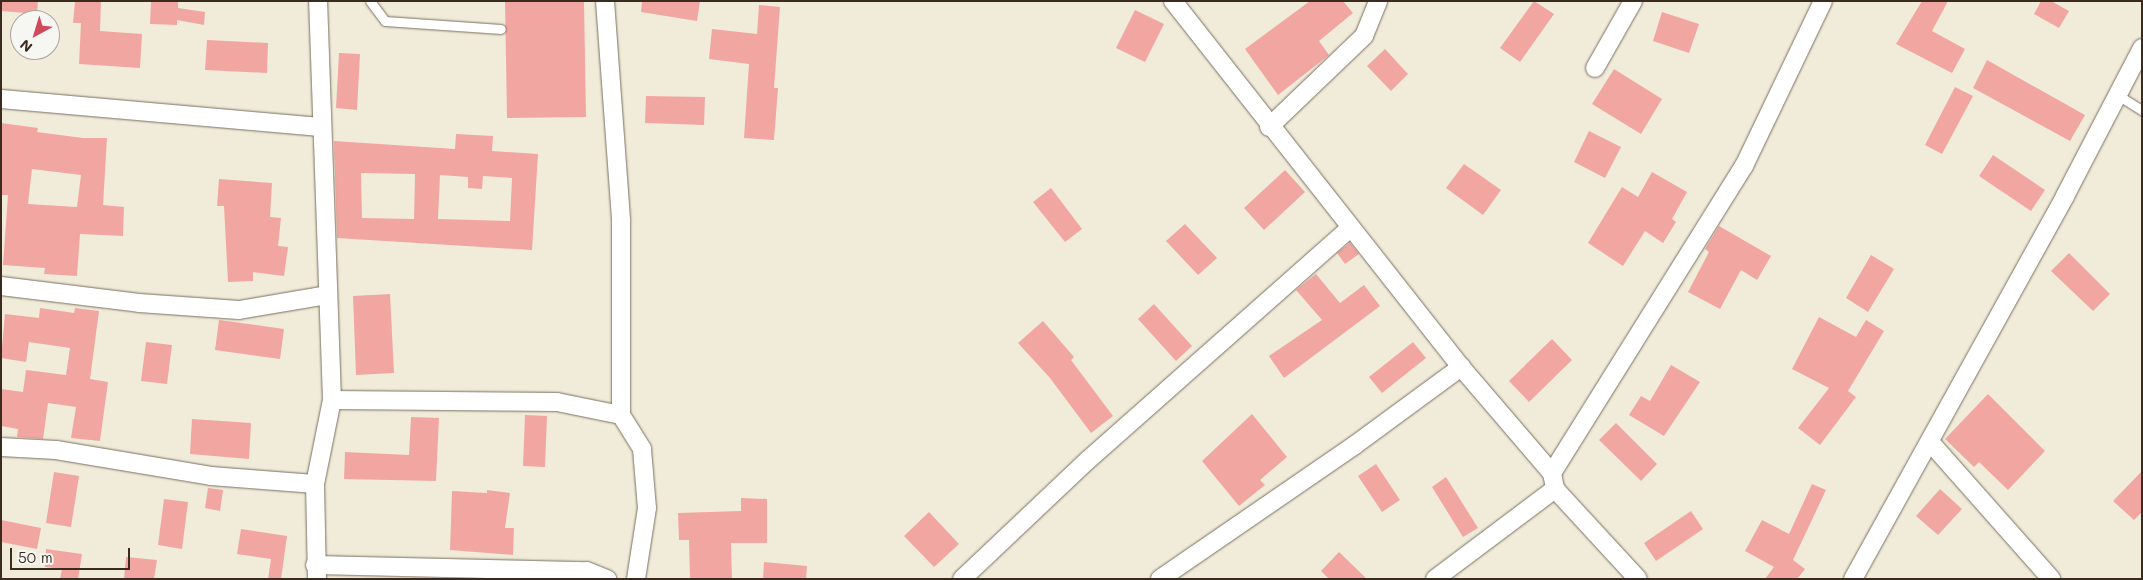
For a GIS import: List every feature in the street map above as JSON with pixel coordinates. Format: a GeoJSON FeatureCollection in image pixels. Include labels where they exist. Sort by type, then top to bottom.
{"type":"FeatureCollection","features":[{"type":"Feature","properties":{"kind":"street"},"geometry":{"type":"LineString","coordinates":[[318,1],[320,127],[332,400],[315,484],[316,572],[587,571],[607,579]]}},
{"type":"Feature","properties":{"kind":"street"},"geometry":{"type":"LineString","coordinates":[[605,1],[621,221],[621,414],[642,449],[647,508],[636,579]]}},
{"type":"Feature","properties":{"kind":"street"},"geometry":{"type":"LineString","coordinates":[[1173,1],[1269,127],[1461,368],[1553,481],[1638,579]]}},
{"type":"Feature","properties":{"kind":"street"},"geometry":{"type":"LineString","coordinates":[[1269,127],[1364,36],[1378,1]]}},
{"type":"Feature","properties":{"kind":"street"},"geometry":{"type":"LineString","coordinates":[[1596,68],[1633,1]]}},
{"type":"Feature","properties":{"kind":"street"},"geometry":{"type":"LineString","coordinates":[[1435,579],[1553,481],[1744,166],[1823,1]]}},
{"type":"Feature","properties":{"kind":"street"},"geometry":{"type":"LineString","coordinates":[[1853,579],[1883,520],[1930,442],[2065,196],[2116,94],[2142,48]]}},
{"type":"Feature","properties":{"kind":"street"},"geometry":{"type":"LineString","coordinates":[[1,99],[320,127]]}},
{"type":"Feature","properties":{"kind":"street"},"geometry":{"type":"LineString","coordinates":[[962,579],[1088,460],[1350,228]]}},
{"type":"Feature","properties":{"kind":"street"},"geometry":{"type":"LineString","coordinates":[[1,286],[139,303],[239,310],[327,295]]}},
{"type":"Feature","properties":{"kind":"street"},"geometry":{"type":"LineString","coordinates":[[1160,579],[1355,445],[1461,368]]}},
{"type":"Feature","properties":{"kind":"street"},"geometry":{"type":"LineString","coordinates":[[332,400],[557,402],[621,414]]}},
{"type":"Feature","properties":{"kind":"street"},"geometry":{"type":"LineString","coordinates":[[1930,442],[2051,579]]}},
{"type":"Feature","properties":{"kind":"street"},"geometry":{"type":"LineString","coordinates":[[1,447],[56,450],[211,476],[315,484]]}},
{"type":"Feature","properties":{"kind":"lane"},"geometry":{"type":"LineString","coordinates":[[370,1],[385,21],[501,29]]}},
{"type":"Feature","properties":{"kind":"lane"},"geometry":{"type":"LineString","coordinates":[[2116,94],[2142,110]]}},
{"type":"Feature","properties":{"kind":"building"},"geometry":{"type":"Polygon","coordinates":[[[1,1],[38,1],[37,10],[1,11],[1,1]]]}},
{"type":"Feature","properties":{"kind":"building"},"geometry":{"type":"Polygon","coordinates":[[[75,1],[101,1],[100,31],[142,34],[140,68],[79,64],[81,23],[73,23],[75,1]]]}},
{"type":"Feature","properties":{"kind":"building"},"geometry":{"type":"Polygon","coordinates":[[[151,1],[178,1],[178,8],[205,12],[204,25],[177,20],[177,25],[150,24],[151,1]]]}},
{"type":"Feature","properties":{"kind":"building"},"geometry":{"type":"Polygon","coordinates":[[[505,1],[584,1],[586,117],[507,118],[505,1]]]}},
{"type":"Feature","properties":{"kind":"building"},"geometry":{"type":"Polygon","coordinates":[[[642,1],[700,1],[697,21],[641,12],[642,1]]]}},
{"type":"Feature","properties":{"kind":"building"},"geometry":{"type":"Polygon","coordinates":[[[1310,1],[1343,1],[1353,13],[1319,41],[1329,55],[1278,95],[1245,49],[1310,1]]]}},
{"type":"Feature","properties":{"kind":"building"},"geometry":{"type":"Polygon","coordinates":[[[1534,1],[1554,14],[1520,62],[1500,48],[1534,1]]]}},
{"type":"Feature","properties":{"kind":"building"},"geometry":{"type":"Polygon","coordinates":[[[1922,1],[1948,1],[1932,31],[1965,49],[1952,73],[1896,44],[1922,1]]]}},
{"type":"Feature","properties":{"kind":"building"},"geometry":{"type":"Polygon","coordinates":[[[2041,1],[2051,1],[2069,11],[2059,28],[2034,14],[2041,1]]]}},
{"type":"Feature","properties":{"kind":"building"},"geometry":{"type":"Polygon","coordinates":[[[759,5],[780,7],[774,88],[778,88],[774,140],[744,138],[749,64],[709,59],[712,29],[757,34],[759,5]]]}},
{"type":"Feature","properties":{"kind":"building"},"geometry":{"type":"Polygon","coordinates":[[[1135,10],[1164,24],[1145,62],[1116,48],[1135,10]]]}},
{"type":"Feature","properties":{"kind":"building"},"geometry":{"type":"Polygon","coordinates":[[[1662,12],[1699,24],[1689,53],[1653,41],[1662,12]]]}},
{"type":"Feature","properties":{"kind":"building"},"geometry":{"type":"Polygon","coordinates":[[[207,40],[268,43],[267,73],[205,70],[207,40]]]}},
{"type":"Feature","properties":{"kind":"building"},"geometry":{"type":"Polygon","coordinates":[[[1385,49],[1408,74],[1391,91],[1367,66],[1385,49]]]}},
{"type":"Feature","properties":{"kind":"building"},"geometry":{"type":"Polygon","coordinates":[[[339,53],[360,54],[357,110],[336,108],[339,53]]]}},
{"type":"Feature","properties":{"kind":"building"},"geometry":{"type":"Polygon","coordinates":[[[1987,60],[2085,115],[2070,141],[1973,88],[1987,60]]]}},
{"type":"Feature","properties":{"kind":"building"},"geometry":{"type":"Polygon","coordinates":[[[1614,69],[1662,99],[1641,134],[1592,104],[1614,69]]]}},
{"type":"Feature","properties":{"kind":"building"},"geometry":{"type":"Polygon","coordinates":[[[1955,87],[1973,96],[1942,154],[1925,145],[1955,87]]]}},
{"type":"Feature","properties":{"kind":"building"},"geometry":{"type":"Polygon","coordinates":[[[646,96],[705,97],[704,125],[645,123],[646,96]]]}},
{"type":"Feature","properties":{"kind":"building"},"geometry":{"type":"Polygon","coordinates":[[[1,123],[38,128],[37,132],[83,138],[107,138],[103,205],[124,207],[123,236],[80,234],[77,276],[44,274],[45,268],[3,265],[8,195],[1,195],[1,123]],[[32,169],[28,204],[77,207],[81,175],[32,169]]]}},
{"type":"Feature","properties":{"kind":"building"},"geometry":{"type":"Polygon","coordinates":[[[1589,131],[1621,147],[1605,178],[1574,162],[1589,131]]]}},
{"type":"Feature","properties":{"kind":"building"},"geometry":{"type":"Polygon","coordinates":[[[456,134],[493,136],[492,151],[538,154],[532,250],[337,238],[334,141],[455,149],[456,134]],[[361,173],[362,218],[414,219],[415,174],[361,173]],[[440,175],[438,219],[510,221],[512,178],[483,176],[482,189],[468,188],[468,177],[440,175]]]}},
{"type":"Feature","properties":{"kind":"building"},"geometry":{"type":"Polygon","coordinates":[[[1993,155],[2045,190],[2031,211],[1979,176],[1993,155]]]}},
{"type":"Feature","properties":{"kind":"building"},"geometry":{"type":"Polygon","coordinates":[[[1464,164],[1501,190],[1483,215],[1446,188],[1464,164]]]}},
{"type":"Feature","properties":{"kind":"building"},"geometry":{"type":"Polygon","coordinates":[[[1285,170],[1305,192],[1264,230],[1244,208],[1285,170]]]}},
{"type":"Feature","properties":{"kind":"building"},"geometry":{"type":"Polygon","coordinates":[[[1652,172],[1687,192],[1672,219],[1676,222],[1663,243],[1645,231],[1623,266],[1588,243],[1622,187],[1638,197],[1652,172]]]}},
{"type":"Feature","properties":{"kind":"building"},"geometry":{"type":"Polygon","coordinates":[[[219,179],[272,183],[270,217],[281,218],[278,246],[288,247],[284,276],[253,272],[253,281],[228,282],[224,206],[217,206],[219,179]]]}},
{"type":"Feature","properties":{"kind":"building"},"geometry":{"type":"Polygon","coordinates":[[[1051,188],[1082,229],[1065,242],[1033,202],[1051,188]]]}},
{"type":"Feature","properties":{"kind":"building"},"geometry":{"type":"Polygon","coordinates":[[[1185,224],[1217,258],[1198,275],[1166,241],[1185,224]]]}},
{"type":"Feature","properties":{"kind":"building"},"geometry":{"type":"Polygon","coordinates":[[[1719,226],[1771,256],[1757,280],[1741,270],[1720,309],[1688,292],[1709,252],[1705,249],[1719,226]]]}},
{"type":"Feature","properties":{"kind":"building"},"geometry":{"type":"Polygon","coordinates":[[[1350,243],[1359,254],[1345,264],[1337,253],[1350,243]]]}},
{"type":"Feature","properties":{"kind":"building"},"geometry":{"type":"Polygon","coordinates":[[[2069,253],[2110,294],[2093,311],[2051,271],[2069,253]]]}},
{"type":"Feature","properties":{"kind":"building"},"geometry":{"type":"Polygon","coordinates":[[[1871,255],[1894,269],[1868,312],[1846,298],[1871,255]]]}},
{"type":"Feature","properties":{"kind":"building"},"geometry":{"type":"Polygon","coordinates":[[[1316,274],[1340,303],[1364,285],[1380,306],[1284,378],[1269,356],[1322,320],[1296,290],[1316,274]]]}},
{"type":"Feature","properties":{"kind":"building"},"geometry":{"type":"Polygon","coordinates":[[[390,294],[394,373],[356,375],[353,296],[390,294]]]}},
{"type":"Feature","properties":{"kind":"building"},"geometry":{"type":"Polygon","coordinates":[[[1154,304],[1192,346],[1176,361],[1138,319],[1154,304]]]}},
{"type":"Feature","properties":{"kind":"building"},"geometry":{"type":"Polygon","coordinates":[[[40,308],[74,313],[75,308],[99,311],[90,379],[108,382],[100,441],[71,438],[76,407],[48,403],[43,439],[17,437],[18,429],[1,426],[1,389],[23,392],[26,370],[66,375],[70,348],[29,342],[26,362],[1,358],[5,314],[39,318],[40,308]]]}},
{"type":"Feature","properties":{"kind":"building"},"geometry":{"type":"Polygon","coordinates":[[[1819,317],[1856,337],[1866,320],[1884,331],[1848,391],[1856,397],[1820,445],[1798,428],[1829,388],[1792,369],[1819,317]]]}},
{"type":"Feature","properties":{"kind":"building"},"geometry":{"type":"Polygon","coordinates":[[[219,320],[284,329],[280,359],[215,350],[219,320]]]}},
{"type":"Feature","properties":{"kind":"building"},"geometry":{"type":"Polygon","coordinates":[[[1043,321],[1074,357],[1071,360],[1113,416],[1091,433],[1050,378],[1018,343],[1043,321]]]}},
{"type":"Feature","properties":{"kind":"building"},"geometry":{"type":"Polygon","coordinates":[[[1552,339],[1572,360],[1529,402],[1509,381],[1552,339]]]}},
{"type":"Feature","properties":{"kind":"building"},"geometry":{"type":"Polygon","coordinates":[[[146,342],[172,345],[167,384],[141,381],[146,342]]]}},
{"type":"Feature","properties":{"kind":"building"},"geometry":{"type":"Polygon","coordinates":[[[1413,342],[1426,358],[1382,393],[1369,377],[1413,342]]]}},
{"type":"Feature","properties":{"kind":"building"},"geometry":{"type":"Polygon","coordinates":[[[1671,365],[1700,382],[1664,436],[1629,415],[1641,396],[1650,401],[1671,365]]]}},
{"type":"Feature","properties":{"kind":"building"},"geometry":{"type":"Polygon","coordinates":[[[1988,394],[2045,451],[2008,490],[1979,462],[1974,467],[1945,439],[1988,394]]]}},
{"type":"Feature","properties":{"kind":"building"},"geometry":{"type":"Polygon","coordinates":[[[1252,414],[1287,457],[1260,480],[1265,485],[1239,506],[1202,461],[1252,414]]]}},
{"type":"Feature","properties":{"kind":"building"},"geometry":{"type":"Polygon","coordinates":[[[525,415],[547,416],[545,467],[523,466],[525,415]]]}},
{"type":"Feature","properties":{"kind":"building"},"geometry":{"type":"Polygon","coordinates":[[[411,417],[439,418],[436,481],[344,479],[345,452],[409,455],[411,417]]]}},
{"type":"Feature","properties":{"kind":"building"},"geometry":{"type":"Polygon","coordinates":[[[192,419],[251,423],[249,459],[190,454],[192,419]]]}},
{"type":"Feature","properties":{"kind":"building"},"geometry":{"type":"Polygon","coordinates":[[[1616,423],[1657,464],[1641,481],[1599,440],[1616,423]]]}},
{"type":"Feature","properties":{"kind":"building"},"geometry":{"type":"Polygon","coordinates":[[[1376,464],[1400,500],[1382,512],[1358,476],[1376,464]]]}},
{"type":"Feature","properties":{"kind":"building"},"geometry":{"type":"Polygon","coordinates":[[[2142,471],[2142,512],[2134,520],[2113,501],[2142,471]]]}},
{"type":"Feature","properties":{"kind":"building"},"geometry":{"type":"Polygon","coordinates":[[[54,472],[79,476],[71,527],[46,523],[54,472]]]}},
{"type":"Feature","properties":{"kind":"building"},"geometry":{"type":"Polygon","coordinates":[[[1446,477],[1478,528],[1463,537],[1432,487],[1446,477]]]}},
{"type":"Feature","properties":{"kind":"building"},"geometry":{"type":"Polygon","coordinates":[[[1812,484],[1826,490],[1793,560],[1805,569],[1797,579],[1765,579],[1774,567],[1745,551],[1762,520],[1789,534],[1812,484]]]}},
{"type":"Feature","properties":{"kind":"building"},"geometry":{"type":"Polygon","coordinates":[[[208,488],[223,490],[220,511],[205,508],[208,488]]]}},
{"type":"Feature","properties":{"kind":"building"},"geometry":{"type":"Polygon","coordinates":[[[1940,489],[1962,509],[1938,535],[1916,516],[1940,489]]]}},
{"type":"Feature","properties":{"kind":"building"},"geometry":{"type":"Polygon","coordinates":[[[487,490],[510,493],[505,528],[514,528],[513,555],[450,550],[452,491],[487,493],[487,490]]]}},
{"type":"Feature","properties":{"kind":"building"},"geometry":{"type":"Polygon","coordinates":[[[741,498],[767,499],[767,543],[731,543],[732,579],[690,579],[689,540],[679,540],[678,513],[741,511],[741,498]]]}},
{"type":"Feature","properties":{"kind":"building"},"geometry":{"type":"Polygon","coordinates":[[[164,499],[188,502],[182,549],[158,545],[164,499]]]}},
{"type":"Feature","properties":{"kind":"building"},"geometry":{"type":"Polygon","coordinates":[[[1691,511],[1703,529],[1656,561],[1644,543],[1691,511]]]}},
{"type":"Feature","properties":{"kind":"building"},"geometry":{"type":"Polygon","coordinates":[[[929,512],[959,544],[934,567],[904,536],[929,512]]]}},
{"type":"Feature","properties":{"kind":"building"},"geometry":{"type":"Polygon","coordinates":[[[1,520],[41,528],[37,549],[1,542],[1,520]]]}},
{"type":"Feature","properties":{"kind":"building"},"geometry":{"type":"Polygon","coordinates":[[[241,529],[287,536],[281,579],[268,579],[271,559],[237,554],[241,529]]]}},
{"type":"Feature","properties":{"kind":"building"},"geometry":{"type":"Polygon","coordinates":[[[46,549],[82,554],[78,579],[60,579],[62,569],[45,567],[46,549]]]}},
{"type":"Feature","properties":{"kind":"building"},"geometry":{"type":"Polygon","coordinates":[[[1339,552],[1367,579],[1329,579],[1321,571],[1339,552]]]}},
{"type":"Feature","properties":{"kind":"building"},"geometry":{"type":"Polygon","coordinates":[[[126,557],[157,560],[154,579],[124,579],[126,557]]]}},
{"type":"Feature","properties":{"kind":"building"},"geometry":{"type":"Polygon","coordinates":[[[764,562],[807,566],[806,579],[763,579],[764,562]]]}}]}
